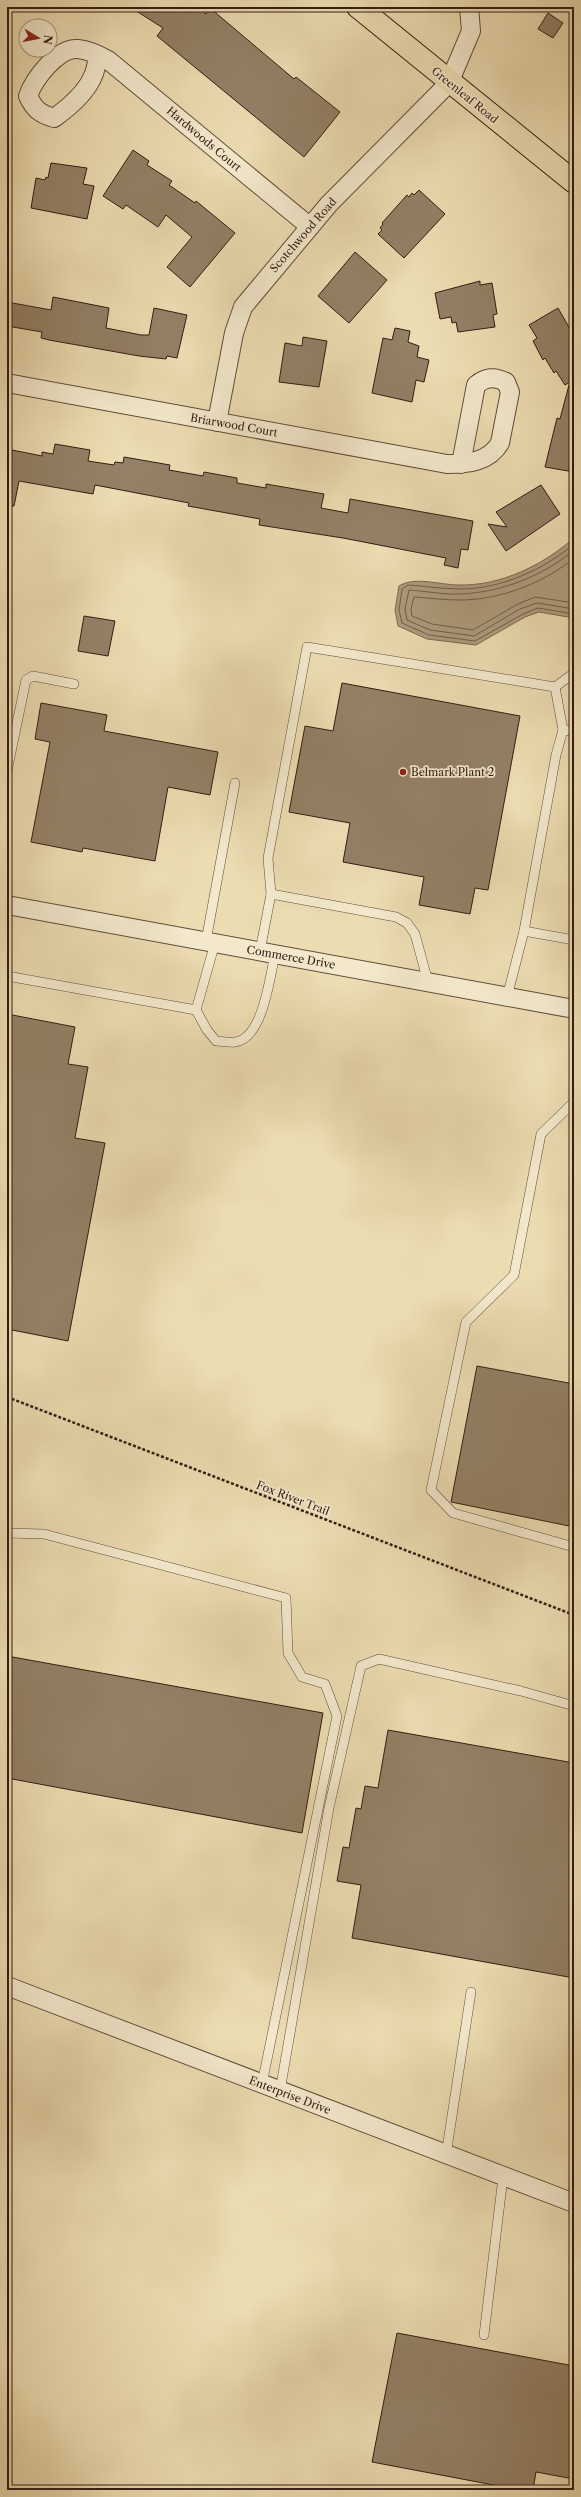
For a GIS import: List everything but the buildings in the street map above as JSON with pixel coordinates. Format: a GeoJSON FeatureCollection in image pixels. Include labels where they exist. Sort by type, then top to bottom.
{"type":"FeatureCollection","features":[{"type":"Feature","properties":{"kind":"main road","name":"Greenleaf Road"},"geometry":{"type":"LineString","coordinates":[[358,7],[449,83],[574,182]]}},
{"type":"Feature","properties":{"kind":"street"},"geometry":{"type":"LineString","coordinates":[[449,83],[471,31],[469,7]]}},
{"type":"Feature","properties":{"kind":"street","name":"Hardwoods Court"},"geometry":{"type":"LineString","coordinates":[[98,54],[108,60],[309,226]]}},
{"type":"Feature","properties":{"kind":"street","name":"Scotchwood Road"},"geometry":{"type":"LineString","coordinates":[[217,422],[234,332],[243,306],[309,226],[449,83]]}},
{"type":"Feature","properties":{"kind":"street","name":"Briarwood Court"},"geometry":{"type":"LineString","coordinates":[[7,383],[447,464],[461,464]]}},
{"type":"Feature","properties":{"kind":"street","name":"Commerce Drive"},"geometry":{"type":"LineString","coordinates":[[7,905],[574,1009]]}},
{"type":"Feature","properties":{"kind":"street","name":"Enterprise Drive"},"geometry":{"type":"LineString","coordinates":[[7,1986],[574,2203]]}},
{"type":"Feature","properties":{"kind":"lane"},"geometry":{"type":"LineString","coordinates":[[235,783],[211,942],[196,1010],[207,1030],[216,1041],[236,1042],[252,1033],[261,1016],[268,953],[271,894],[268,858],[307,647],[555,687],[574,673]]}},
{"type":"Feature","properties":{"kind":"lane"},"geometry":{"type":"LineString","coordinates":[[7,771],[26,680],[33,676],[74,684]]}},
{"type":"Feature","properties":{"kind":"lane"},"geometry":{"type":"LineString","coordinates":[[507,997],[524,931],[556,755],[563,730],[555,687]]}},
{"type":"Feature","properties":{"kind":"lane"},"geometry":{"type":"LineString","coordinates":[[563,730],[574,731]]}},
{"type":"Feature","properties":{"kind":"lane"},"geometry":{"type":"LineString","coordinates":[[271,894],[396,917],[407,923],[415,934],[428,982]]}},
{"type":"Feature","properties":{"kind":"lane"},"geometry":{"type":"LineString","coordinates":[[524,931],[574,940]]}},
{"type":"Feature","properties":{"kind":"lane"},"geometry":{"type":"LineString","coordinates":[[7,976],[196,1010]]}},
{"type":"Feature","properties":{"kind":"lane"},"geometry":{"type":"LineString","coordinates":[[574,1102],[541,1134],[514,1274],[466,1322],[430,1490],[453,1513],[574,1547]]}},
{"type":"Feature","properties":{"kind":"lane"},"geometry":{"type":"LineString","coordinates":[[7,1533],[44,1534],[286,1598],[288,1653],[302,1677],[325,1684],[337,1716],[262,2084]]}},
{"type":"Feature","properties":{"kind":"lane"},"geometry":{"type":"LineString","coordinates":[[280,2091],[329,1808],[361,1666],[379,1660],[521,1691],[574,1706]]}},
{"type":"Feature","properties":{"kind":"lane"},"geometry":{"type":"LineString","coordinates":[[446,2155],[471,1992]]}},
{"type":"Feature","properties":{"kind":"lane"},"geometry":{"type":"LineString","coordinates":[[484,2335],[503,2177]]}},
{"type":"Feature","properties":{"kind":"path","name":"Fox River Trail"},"geometry":{"type":"LineString","coordinates":[[7,1397],[574,1615]]}},
{"type":"Feature","properties":{"kind":"water"},"geometry":{"type":"Polygon","coordinates":[[[574,538],[574,618],[539,612],[525,617],[476,645],[427,639],[398,626],[395,610],[399,586],[405,583],[420,581],[459,585],[490,582],[506,578],[549,557],[574,538]]]}},
{"type":"Feature","properties":{"kind":"place","name":"Belmark Plant 2"},"geometry":{"type":"Point","coordinates":[403,772]}}]}
